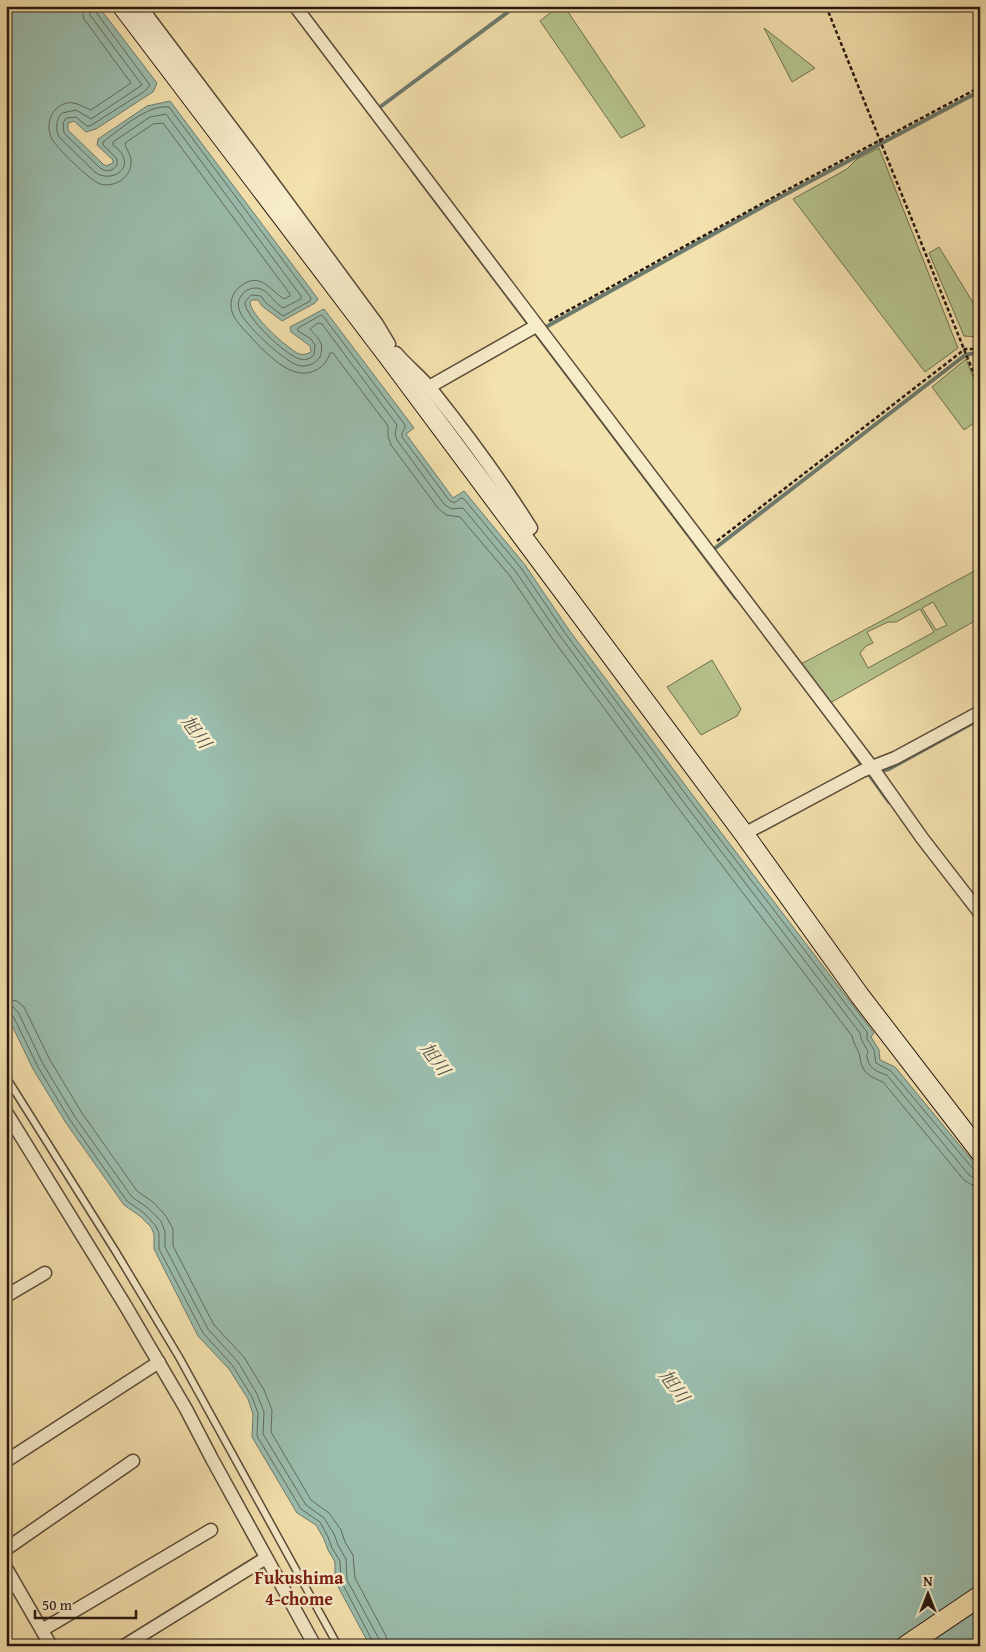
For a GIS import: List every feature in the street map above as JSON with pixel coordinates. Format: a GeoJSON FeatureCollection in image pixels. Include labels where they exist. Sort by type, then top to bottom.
{"type":"FeatureCollection","features":[{"type":"Feature","properties":{"kind":"main road"},"geometry":{"type":"LineString","coordinates":[[906,1646],[980,1596]]}},
{"type":"Feature","properties":{"kind":"street"},"geometry":{"type":"LineString","coordinates":[[122,6],[390,353],[521,536],[744,834],[860,996],[980,1152]]}},
{"type":"Feature","properties":{"kind":"street"},"geometry":{"type":"LineString","coordinates":[[140,6],[377,324],[390,353],[429,387],[512,499],[531,528],[521,536]]}},
{"type":"Feature","properties":{"kind":"street"},"geometry":{"type":"LineString","coordinates":[[295,6],[532,328],[706,549],[870,770],[980,913]]}},
{"type":"Feature","properties":{"kind":"street"},"geometry":{"type":"LineString","coordinates":[[429,387],[532,328]]}},
{"type":"Feature","properties":{"kind":"street"},"geometry":{"type":"LineString","coordinates":[[744,834],[895,758],[980,712]]}},
{"type":"Feature","properties":{"kind":"street"},"geometry":{"type":"LineString","coordinates":[[6,1112],[125,1305],[186,1409],[315,1646]]}},
{"type":"Feature","properties":{"kind":"street"},"geometry":{"type":"LineString","coordinates":[[6,1296],[45,1272]]}},
{"type":"Feature","properties":{"kind":"street"},"geometry":{"type":"LineString","coordinates":[[6,1461],[158,1362]]}},
{"type":"Feature","properties":{"kind":"street"},"geometry":{"type":"LineString","coordinates":[[6,1549],[133,1461]]}},
{"type":"Feature","properties":{"kind":"street"},"geometry":{"type":"LineString","coordinates":[[42,1630],[211,1530]]}},
{"type":"Feature","properties":{"kind":"street"},"geometry":{"type":"LineString","coordinates":[[124,1646],[266,1558]]}},
{"type":"Feature","properties":{"kind":"street"},"geometry":{"type":"LineString","coordinates":[[6,1568],[51,1646]]}},
{"type":"Feature","properties":{"kind":"lane"},"geometry":{"type":"LineString","coordinates":[[6,1077],[116,1252],[179,1357],[338,1646]]}},
{"type":"Feature","properties":{"kind":"path"},"geometry":{"type":"LineString","coordinates":[[826,6],[980,389]]}},
{"type":"Feature","properties":{"kind":"path"},"geometry":{"type":"LineString","coordinates":[[532,328],[548,322],[881,143],[980,87]]}},
{"type":"Feature","properties":{"kind":"path"},"geometry":{"type":"LineString","coordinates":[[706,549],[964,349],[980,348]]}},
{"type":"Feature","properties":{"kind":"green space"},"geometry":{"type":"Polygon","coordinates":[[[559,6],[564,6],[645,126],[621,138],[540,21],[559,6]]]}},
{"type":"Feature","properties":{"kind":"green space"},"geometry":{"type":"Polygon","coordinates":[[[764,28],[815,68],[792,82],[764,28]]]}},
{"type":"Feature","properties":{"kind":"green space"},"geometry":{"type":"Polygon","coordinates":[[[879,148],[958,348],[925,372],[793,199],[847,169],[857,159],[879,148]]]}},
{"type":"Feature","properties":{"kind":"green space"},"geometry":{"type":"Polygon","coordinates":[[[939,247],[980,314],[980,337],[964,336],[929,253],[939,247]]]}},
{"type":"Feature","properties":{"kind":"green space"},"geometry":{"type":"Polygon","coordinates":[[[966,359],[980,394],[980,419],[964,430],[932,387],[966,359]]]}},
{"type":"Feature","properties":{"kind":"green space"},"geometry":{"type":"Polygon","coordinates":[[[980,568],[980,618],[830,703],[801,664],[980,568]],[[933,602],[922,608],[936,630],[947,625],[933,602]],[[920,609],[896,622],[888,622],[867,632],[873,643],[866,646],[860,653],[868,668],[934,632],[920,609]]]}},
{"type":"Feature","properties":{"kind":"green space"},"geometry":{"type":"Polygon","coordinates":[[[712,660],[741,709],[737,716],[701,735],[667,687],[712,660]]]}},
{"type":"Feature","properties":{"kind":"water","name":"旭川"},"geometry":{"type":"Polygon","coordinates":[[[6,6],[98,6],[157,83],[153,92],[96,129],[86,132],[74,121],[68,123],[68,130],[106,166],[113,163],[113,160],[97,145],[98,139],[147,106],[170,101],[318,299],[315,303],[282,321],[262,306],[258,300],[252,300],[250,302],[252,308],[262,323],[286,345],[299,354],[304,354],[311,352],[310,346],[291,332],[290,327],[324,309],[414,428],[406,434],[453,498],[464,491],[525,565],[569,630],[874,1033],[871,1037],[879,1050],[880,1060],[895,1067],[980,1170],[980,1646],[370,1646],[335,1581],[335,1562],[324,1539],[316,1525],[297,1513],[252,1437],[253,1414],[248,1399],[229,1369],[198,1336],[154,1249],[154,1234],[151,1227],[140,1216],[124,1205],[66,1123],[33,1069],[6,1013],[6,6]]]}},
{"type":"Feature","properties":{"kind":"waterway"},"geometry":{"type":"LineString","coordinates":[[376,110],[516,6]]}},
{"type":"Feature","properties":{"kind":"waterway"},"geometry":{"type":"LineString","coordinates":[[544,328],[771,202],[980,91]]}},
{"type":"Feature","properties":{"kind":"waterway"},"geometry":{"type":"LineString","coordinates":[[413,171],[736,598]]}},
{"type":"Feature","properties":{"kind":"waterway"},"geometry":{"type":"LineString","coordinates":[[714,549],[964,356],[980,353]]}},
{"type":"Feature","properties":{"kind":"waterway"},"geometry":{"type":"LineString","coordinates":[[878,772],[889,769],[980,719]]}},
{"type":"Feature","properties":{"kind":"waterway"},"geometry":{"type":"LineString","coordinates":[[852,751],[889,802]]}},
{"type":"Feature","properties":{"kind":"waterway"},"geometry":{"type":"LineString","coordinates":[[975,915],[980,922]]}},
{"type":"Feature","properties":{"kind":"district","name":"Fukushima 4-chome"},"geometry":{"type":"Point","coordinates":[299,1588]}}]}
